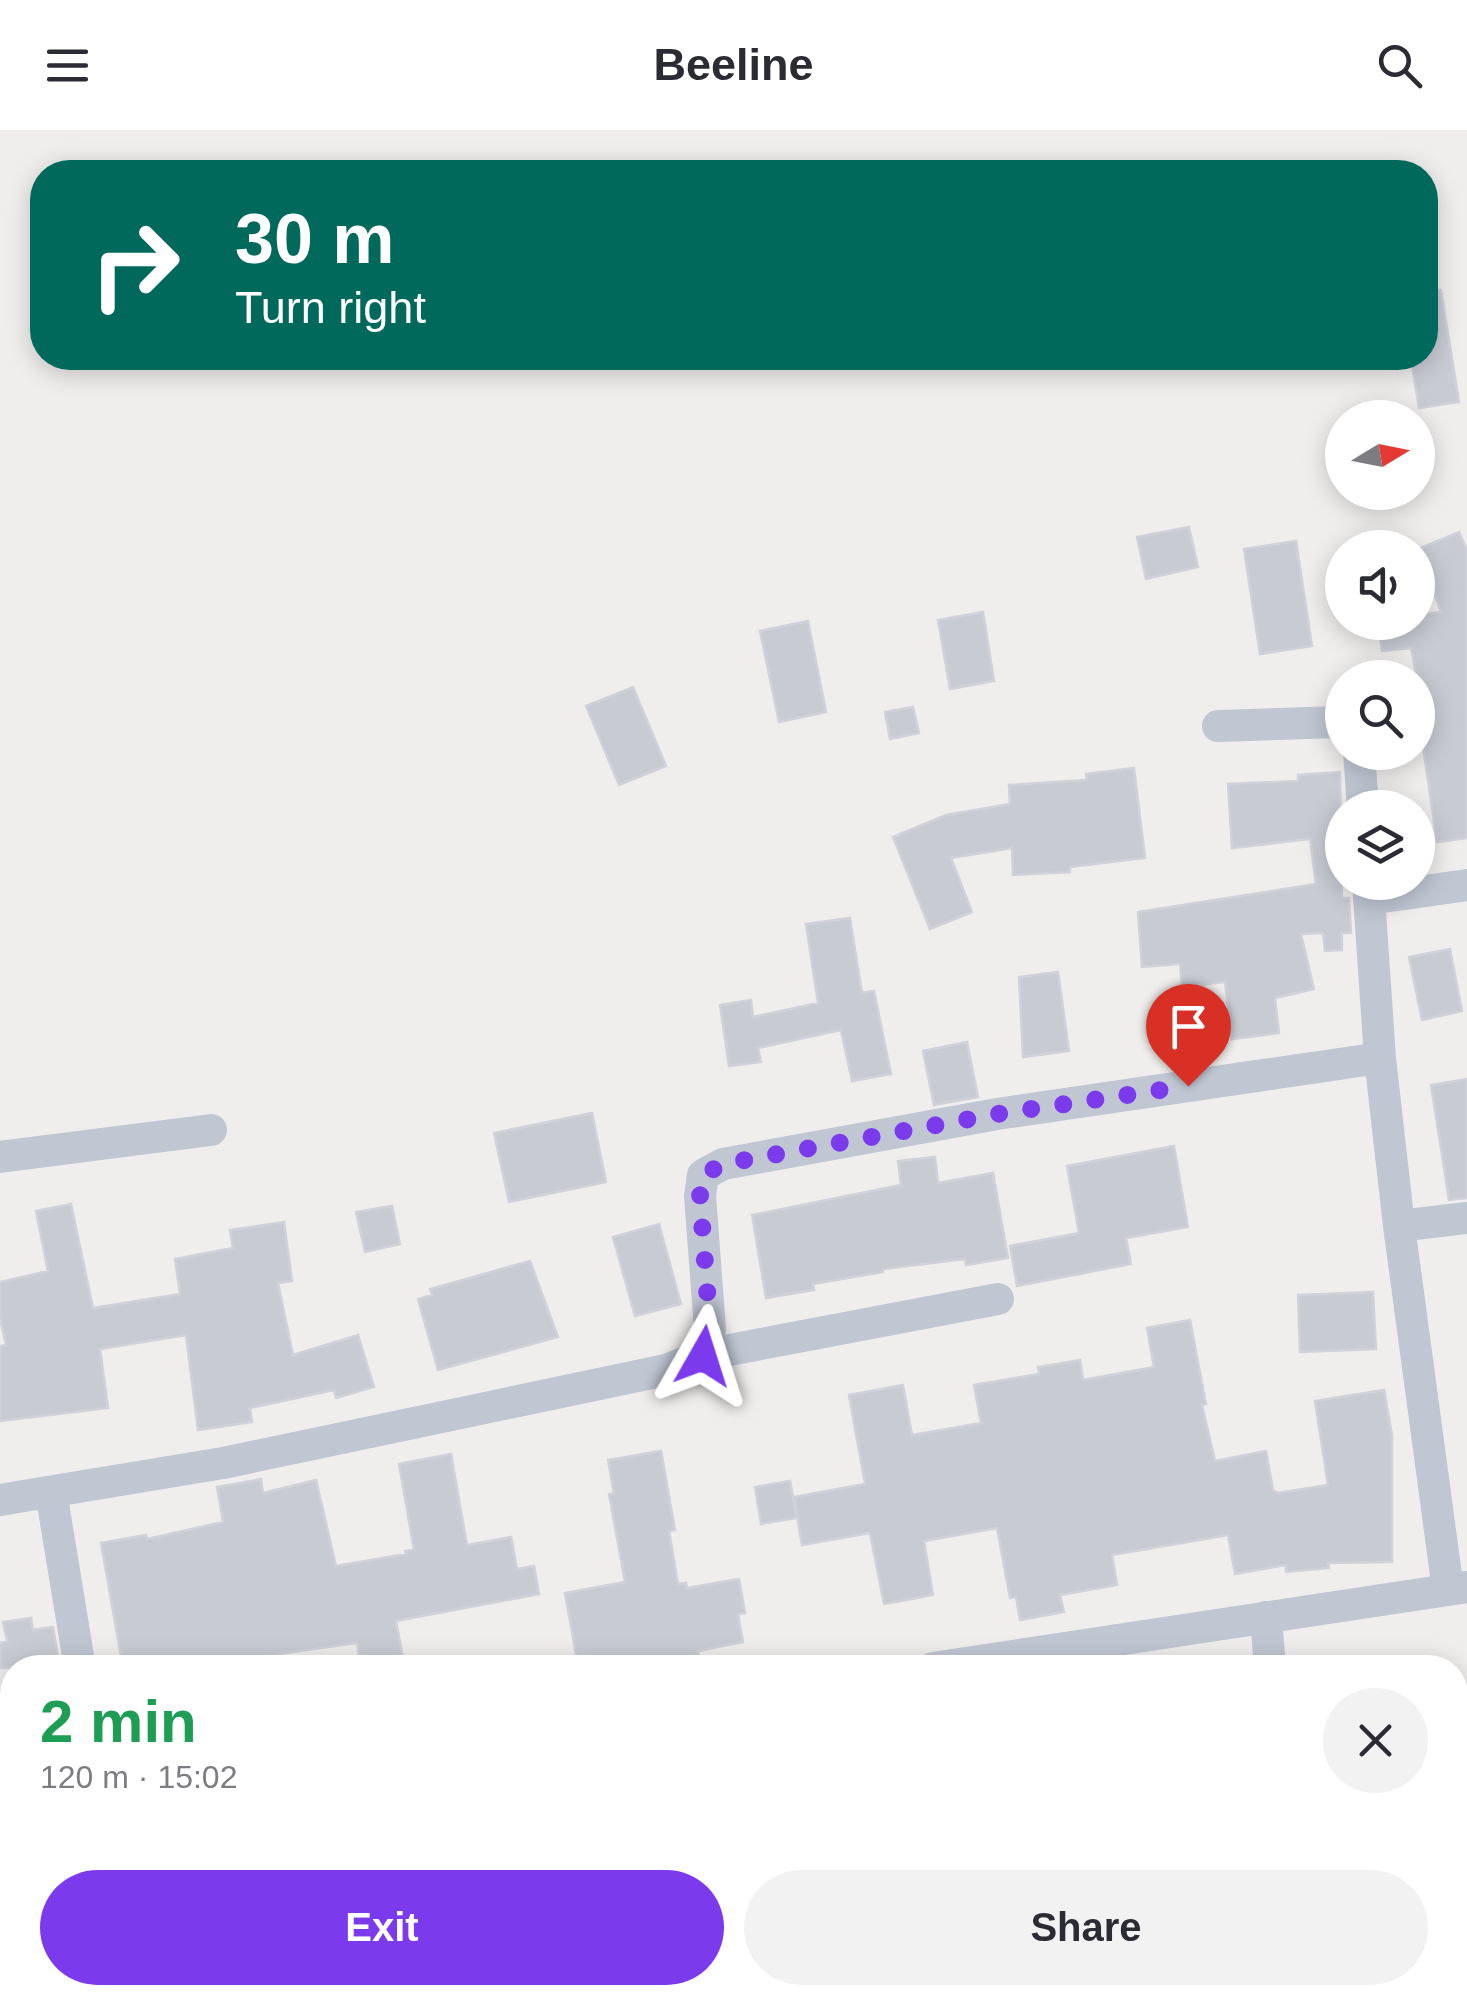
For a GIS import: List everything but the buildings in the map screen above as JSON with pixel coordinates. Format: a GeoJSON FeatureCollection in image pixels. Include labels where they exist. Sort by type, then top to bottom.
{"type":"FeatureCollection","features":[{"type":"Feature","properties":{"kind":"street"},"geometry":{"type":"LineString","coordinates":[[1218,726],[1325,722]]}},
{"type":"Feature","properties":{"kind":"street"},"geometry":{"type":"LineString","coordinates":[[1435,886],[1467,884]]}},
{"type":"Feature","properties":{"kind":"street"},"geometry":{"type":"LineString","coordinates":[[1020,1655],[1457,1589],[1399,1226],[1380,1058],[1370,900]]}},
{"type":"Feature","properties":{"kind":"street"},"geometry":{"type":"LineString","coordinates":[[703,1356],[710,1329],[700,1196],[703,1175],[723,1164],[997,1114],[1380,1058]]}},
{"type":"Feature","properties":{"kind":"street"},"geometry":{"type":"LineString","coordinates":[[0,1157],[211,1130]]}},
{"type":"Feature","properties":{"kind":"street"},"geometry":{"type":"LineString","coordinates":[[1399,1226],[1467,1218]]}},
{"type":"Feature","properties":{"kind":"street"},"geometry":{"type":"LineString","coordinates":[[0,1500],[262,1454],[666,1370],[703,1356],[998,1300]]}},
{"type":"Feature","properties":{"kind":"street"},"geometry":{"type":"LineString","coordinates":[[51,1492],[78,1655]]}},
{"type":"Feature","properties":{"kind":"street"},"geometry":{"type":"LineString","coordinates":[[1266,1618],[1269,1655]]}},
{"type":"Feature","properties":{"kind":"route"},"geometry":{"type":"LineString","coordinates":[[703,1356],[710,1329],[700,1196],[703,1175],[723,1164],[997,1114],[1188,1086]]}}]}
